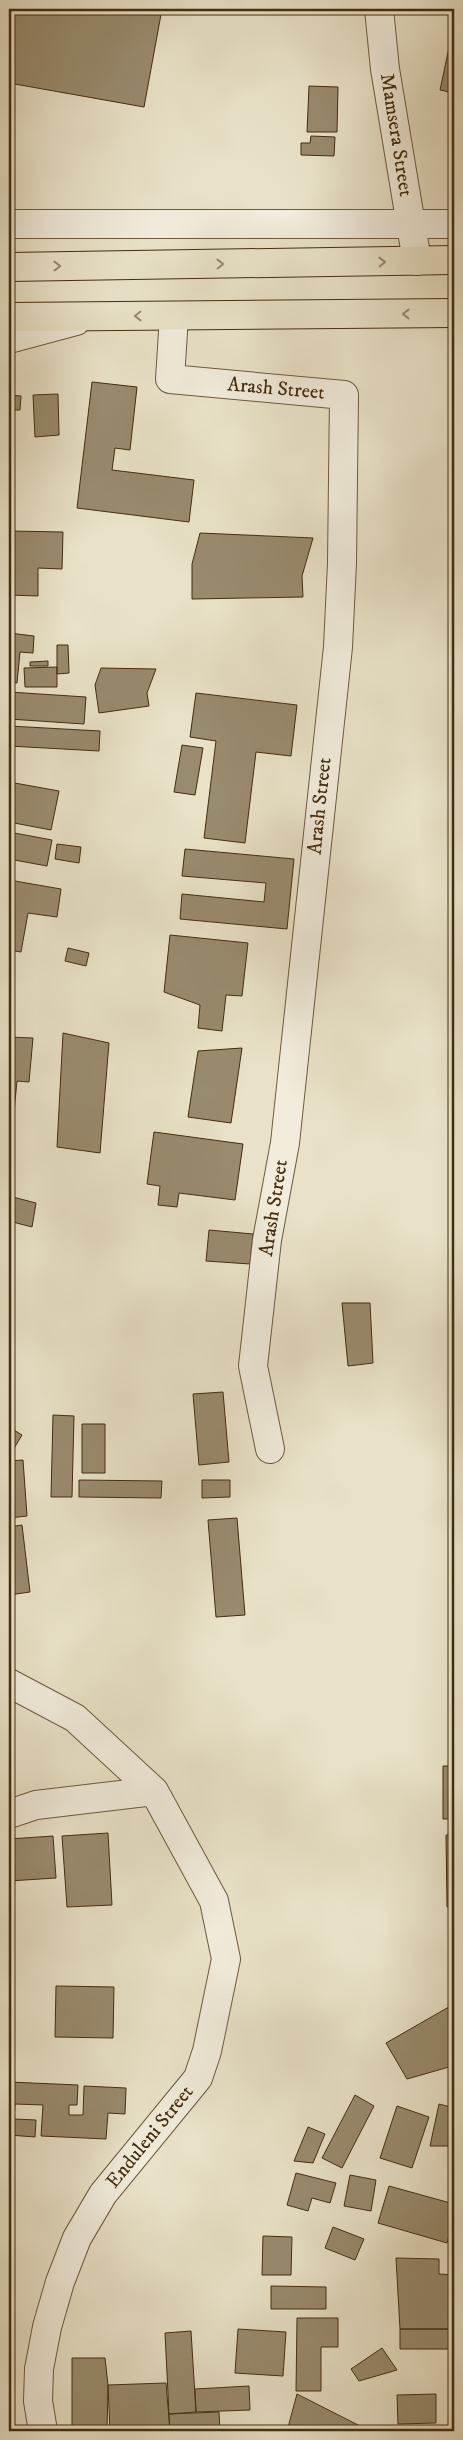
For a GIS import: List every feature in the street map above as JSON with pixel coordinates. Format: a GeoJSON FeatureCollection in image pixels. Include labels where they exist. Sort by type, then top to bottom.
{"type":"FeatureCollection","features":[{"type":"Feature","properties":{"kind":"highway"},"geometry":{"type":"LineString","coordinates":[[9,267],[454,260]]}},
{"type":"Feature","properties":{"kind":"highway"},"geometry":{"type":"LineString","coordinates":[[9,317],[454,313]]}},
{"type":"Feature","properties":{"kind":"street","name":"Mamsera Street"},"geometry":{"type":"LineString","coordinates":[[379,9],[385,69],[417,261]]}},
{"type":"Feature","properties":{"kind":"street"},"geometry":{"type":"LineString","coordinates":[[9,224],[454,224]]}},
{"type":"Feature","properties":{"kind":"street","name":"Arash Street"},"geometry":{"type":"LineString","coordinates":[[174,316],[170,379],[344,395],[342,563],[338,647],[285,1143],[267,1240],[253,1366],[270,1449]]}},
{"type":"Feature","properties":{"kind":"street"},"geometry":{"type":"LineString","coordinates":[[9,339],[92,317]]}},
{"type":"Feature","properties":{"kind":"street","name":"Enduleni Street"},"geometry":{"type":"LineString","coordinates":[[9,1683],[75,1718],[154,1791],[214,1902],[226,1959],[207,2051],[198,2078],[103,2194],[77,2238],[60,2282],[47,2327],[39,2369],[38,2400],[43,2431]]}},
{"type":"Feature","properties":{"kind":"street"},"geometry":{"type":"LineString","coordinates":[[9,1814],[36,1805],[154,1791]]}},
{"type":"Feature","properties":{"kind":"building"},"geometry":{"type":"Polygon","coordinates":[[[9,9],[162,9],[144,107],[9,83],[9,9]]]}},
{"type":"Feature","properties":{"kind":"building"},"geometry":{"type":"Polygon","coordinates":[[[454,24],[454,93],[440,90],[454,24]]]}},
{"type":"Feature","properties":{"kind":"building"},"geometry":{"type":"Polygon","coordinates":[[[309,86],[338,87],[337,132],[307,132],[309,86]]]}},
{"type":"Feature","properties":{"kind":"building"},"geometry":{"type":"Polygon","coordinates":[[[311,136],[335,137],[334,156],[301,155],[301,143],[310,143],[311,136]]]}},
{"type":"Feature","properties":{"kind":"building"},"geometry":{"type":"Polygon","coordinates":[[[92,382],[137,387],[130,450],[115,448],[112,470],[194,480],[189,522],[77,508],[92,382]]]}},
{"type":"Feature","properties":{"kind":"building"},"geometry":{"type":"Polygon","coordinates":[[[58,394],[59,435],[35,437],[33,395],[58,394]]]}},
{"type":"Feature","properties":{"kind":"building"},"geometry":{"type":"Polygon","coordinates":[[[9,395],[21,396],[20,410],[9,410],[9,395]]]}},
{"type":"Feature","properties":{"kind":"building"},"geometry":{"type":"Polygon","coordinates":[[[9,531],[63,532],[62,569],[38,568],[38,596],[9,595],[9,531]]]}},
{"type":"Feature","properties":{"kind":"building"},"geometry":{"type":"Polygon","coordinates":[[[200,533],[313,538],[302,576],[303,597],[192,599],[192,564],[200,533]]]}},
{"type":"Feature","properties":{"kind":"building"},"geometry":{"type":"Polygon","coordinates":[[[9,633],[34,636],[33,653],[20,652],[17,683],[9,682],[9,633]]]}},
{"type":"Feature","properties":{"kind":"building"},"geometry":{"type":"Polygon","coordinates":[[[57,645],[68,645],[69,673],[57,674],[57,645]]]}},
{"type":"Feature","properties":{"kind":"building"},"geometry":{"type":"Polygon","coordinates":[[[48,661],[48,666],[30,666],[30,662],[48,661]]]}},
{"type":"Feature","properties":{"kind":"building"},"geometry":{"type":"Polygon","coordinates":[[[57,667],[57,687],[25,687],[24,668],[57,667]]]}},
{"type":"Feature","properties":{"kind":"building"},"geometry":{"type":"Polygon","coordinates":[[[101,668],[156,669],[147,693],[149,706],[99,713],[95,685],[101,668]]]}},
{"type":"Feature","properties":{"kind":"building"},"geometry":{"type":"Polygon","coordinates":[[[9,692],[86,697],[84,724],[9,719],[9,692]]]}},
{"type":"Feature","properties":{"kind":"building"},"geometry":{"type":"Polygon","coordinates":[[[196,693],[297,705],[291,756],[256,752],[245,843],[204,838],[216,741],[190,737],[196,693]]]}},
{"type":"Feature","properties":{"kind":"building"},"geometry":{"type":"Polygon","coordinates":[[[9,726],[100,731],[99,751],[9,746],[9,726]]]}},
{"type":"Feature","properties":{"kind":"building"},"geometry":{"type":"Polygon","coordinates":[[[182,745],[203,748],[195,795],[174,792],[182,745]]]}},
{"type":"Feature","properties":{"kind":"building"},"geometry":{"type":"Polygon","coordinates":[[[9,782],[59,791],[51,830],[9,822],[9,782]]]}},
{"type":"Feature","properties":{"kind":"building"},"geometry":{"type":"Polygon","coordinates":[[[9,832],[52,840],[47,866],[9,859],[9,832]]]}},
{"type":"Feature","properties":{"kind":"building"},"geometry":{"type":"Polygon","coordinates":[[[57,844],[81,847],[79,863],[55,859],[57,844]]]}},
{"type":"Feature","properties":{"kind":"building"},"geometry":{"type":"Polygon","coordinates":[[[185,849],[294,859],[287,929],[180,919],[182,894],[264,902],[266,883],[182,876],[185,849]]]}},
{"type":"Feature","properties":{"kind":"building"},"geometry":{"type":"Polygon","coordinates":[[[9,880],[61,889],[57,917],[28,913],[21,952],[9,950],[9,880]]]}},
{"type":"Feature","properties":{"kind":"building"},"geometry":{"type":"Polygon","coordinates":[[[170,935],[248,943],[242,996],[226,995],[222,1031],[198,1028],[200,1005],[164,992],[170,935]]]}},
{"type":"Feature","properties":{"kind":"building"},"geometry":{"type":"Polygon","coordinates":[[[68,948],[89,953],[86,966],[65,961],[68,948]]]}},
{"type":"Feature","properties":{"kind":"building"},"geometry":{"type":"Polygon","coordinates":[[[63,1033],[109,1043],[100,1153],[57,1147],[63,1033]]]}},
{"type":"Feature","properties":{"kind":"building"},"geometry":{"type":"Polygon","coordinates":[[[9,1037],[33,1038],[29,1082],[17,1081],[13,1122],[9,1122],[9,1037]]]}},
{"type":"Feature","properties":{"kind":"building"},"geometry":{"type":"Polygon","coordinates":[[[242,1048],[231,1123],[188,1117],[198,1051],[242,1048]]]}},
{"type":"Feature","properties":{"kind":"building"},"geometry":{"type":"Polygon","coordinates":[[[154,1132],[243,1144],[235,1200],[179,1193],[177,1207],[158,1205],[160,1186],[147,1184],[154,1132]]]}},
{"type":"Feature","properties":{"kind":"building"},"geometry":{"type":"Polygon","coordinates":[[[9,1196],[36,1203],[32,1227],[9,1221],[9,1196]]]}},
{"type":"Feature","properties":{"kind":"building"},"geometry":{"type":"Polygon","coordinates":[[[209,1230],[253,1234],[250,1264],[206,1261],[209,1230]]]}},
{"type":"Feature","properties":{"kind":"building"},"geometry":{"type":"Polygon","coordinates":[[[342,1303],[370,1303],[373,1363],[348,1366],[342,1303]]]}},
{"type":"Feature","properties":{"kind":"building"},"geometry":{"type":"Polygon","coordinates":[[[223,1392],[229,1462],[199,1465],[193,1394],[223,1392]]]}},
{"type":"Feature","properties":{"kind":"building"},"geometry":{"type":"Polygon","coordinates":[[[53,1415],[74,1416],[72,1497],[51,1497],[53,1415]]]}},
{"type":"Feature","properties":{"kind":"building"},"geometry":{"type":"Polygon","coordinates":[[[82,1424],[105,1424],[105,1473],[82,1473],[82,1424]]]}},
{"type":"Feature","properties":{"kind":"building"},"geometry":{"type":"Polygon","coordinates":[[[9,1427],[22,1435],[10,1455],[9,1454],[9,1427]]]}},
{"type":"Feature","properties":{"kind":"building"},"geometry":{"type":"Polygon","coordinates":[[[23,1460],[27,1516],[9,1518],[9,1461],[23,1460]]]}},
{"type":"Feature","properties":{"kind":"building"},"geometry":{"type":"Polygon","coordinates":[[[79,1480],[162,1481],[161,1498],[79,1497],[79,1480]]]}},
{"type":"Feature","properties":{"kind":"building"},"geometry":{"type":"Polygon","coordinates":[[[202,1480],[230,1480],[230,1497],[202,1498],[202,1480]]]}},
{"type":"Feature","properties":{"kind":"building"},"geometry":{"type":"Polygon","coordinates":[[[237,1518],[245,1615],[216,1617],[208,1520],[237,1518]]]}},
{"type":"Feature","properties":{"kind":"building"},"geometry":{"type":"Polygon","coordinates":[[[22,1525],[30,1592],[9,1595],[9,1527],[22,1525]]]}},
{"type":"Feature","properties":{"kind":"building"},"geometry":{"type":"Polygon","coordinates":[[[443,1766],[454,1766],[454,1819],[443,1819],[443,1766]]]}},
{"type":"Feature","properties":{"kind":"building"},"geometry":{"type":"Polygon","coordinates":[[[108,1833],[112,1905],[67,1907],[62,1836],[108,1833]]]}},
{"type":"Feature","properties":{"kind":"building"},"geometry":{"type":"Polygon","coordinates":[[[446,1835],[454,1835],[454,1907],[447,1907],[446,1835]]]}},
{"type":"Feature","properties":{"kind":"building"},"geometry":{"type":"Polygon","coordinates":[[[53,1836],[56,1878],[9,1881],[9,1839],[53,1836]]]}},
{"type":"Feature","properties":{"kind":"building"},"geometry":{"type":"Polygon","coordinates":[[[56,1986],[114,1987],[113,2038],[55,2037],[56,1986]]]}},
{"type":"Feature","properties":{"kind":"building"},"geometry":{"type":"Polygon","coordinates":[[[454,2004],[454,2086],[449,2067],[407,2079],[386,2043],[454,2004]]]}},
{"type":"Feature","properties":{"kind":"building"},"geometry":{"type":"Polygon","coordinates":[[[9,2082],[78,2085],[77,2105],[69,2105],[69,2115],[83,2115],[84,2086],[126,2088],[125,2114],[108,2113],[106,2139],[41,2136],[43,2105],[15,2104],[14,2119],[36,2120],[35,2137],[9,2135],[9,2082]]]}},
{"type":"Feature","properties":{"kind":"building"},"geometry":{"type":"Polygon","coordinates":[[[355,2095],[374,2106],[342,2168],[322,2158],[355,2095]]]}},
{"type":"Feature","properties":{"kind":"building"},"geometry":{"type":"Polygon","coordinates":[[[439,2104],[454,2108],[453,2146],[430,2146],[439,2104]]]}},
{"type":"Feature","properties":{"kind":"building"},"geometry":{"type":"Polygon","coordinates":[[[397,2106],[429,2117],[412,2168],[380,2158],[397,2106]]]}},
{"type":"Feature","properties":{"kind":"building"},"geometry":{"type":"Polygon","coordinates":[[[308,2127],[325,2134],[313,2163],[294,2161],[308,2127]]]}},
{"type":"Feature","properties":{"kind":"building"},"geometry":{"type":"Polygon","coordinates":[[[296,2173],[336,2183],[330,2203],[312,2198],[308,2211],[287,2205],[296,2173]]]}},
{"type":"Feature","properties":{"kind":"building"},"geometry":{"type":"Polygon","coordinates":[[[350,2175],[376,2180],[371,2211],[344,2206],[350,2175]]]}},
{"type":"Feature","properties":{"kind":"building"},"geometry":{"type":"Polygon","coordinates":[[[389,2186],[454,2204],[454,2217],[447,2243],[378,2223],[389,2186]]]}},
{"type":"Feature","properties":{"kind":"building"},"geometry":{"type":"Polygon","coordinates":[[[333,2227],[364,2239],[355,2260],[325,2248],[333,2227]]]}},
{"type":"Feature","properties":{"kind":"building"},"geometry":{"type":"Polygon","coordinates":[[[263,2236],[292,2237],[291,2275],[262,2275],[263,2236]]]}},
{"type":"Feature","properties":{"kind":"building"},"geometry":{"type":"Polygon","coordinates":[[[396,2258],[439,2259],[439,2274],[454,2275],[454,2329],[400,2329],[396,2258]]]}},
{"type":"Feature","properties":{"kind":"building"},"geometry":{"type":"Polygon","coordinates":[[[271,2286],[326,2287],[326,2309],[271,2309],[271,2286]]]}},
{"type":"Feature","properties":{"kind":"building"},"geometry":{"type":"Polygon","coordinates":[[[297,2318],[338,2318],[338,2347],[321,2347],[321,2391],[296,2391],[297,2318]]]}},
{"type":"Feature","properties":{"kind":"building"},"geometry":{"type":"Polygon","coordinates":[[[238,2329],[286,2332],[283,2376],[235,2373],[238,2329]]]}},
{"type":"Feature","properties":{"kind":"building"},"geometry":{"type":"Polygon","coordinates":[[[400,2329],[454,2329],[454,2349],[400,2349],[400,2329]]]}},
{"type":"Feature","properties":{"kind":"building"},"geometry":{"type":"Polygon","coordinates":[[[191,2331],[196,2412],[169,2414],[165,2333],[191,2331]]]}},
{"type":"Feature","properties":{"kind":"building"},"geometry":{"type":"Polygon","coordinates":[[[382,2348],[397,2370],[359,2381],[351,2369],[382,2348]]]}},
{"type":"Feature","properties":{"kind":"building"},"geometry":{"type":"Polygon","coordinates":[[[72,2358],[105,2358],[108,2385],[107,2431],[72,2431],[72,2358]]]}},
{"type":"Feature","properties":{"kind":"building"},"geometry":{"type":"Polygon","coordinates":[[[166,2383],[170,2431],[110,2431],[108,2385],[166,2383]]]}},
{"type":"Feature","properties":{"kind":"building"},"geometry":{"type":"Polygon","coordinates":[[[249,2386],[250,2410],[196,2412],[195,2389],[249,2386]]]}},
{"type":"Feature","properties":{"kind":"building"},"geometry":{"type":"Polygon","coordinates":[[[297,2394],[362,2427],[361,2431],[287,2431],[297,2394]]]}},
{"type":"Feature","properties":{"kind":"building"},"geometry":{"type":"Polygon","coordinates":[[[436,2394],[436,2423],[398,2424],[397,2395],[436,2394]]]}},
{"type":"Feature","properties":{"kind":"building"},"geometry":{"type":"Polygon","coordinates":[[[219,2412],[220,2431],[170,2431],[169,2414],[219,2412]]]}}]}
